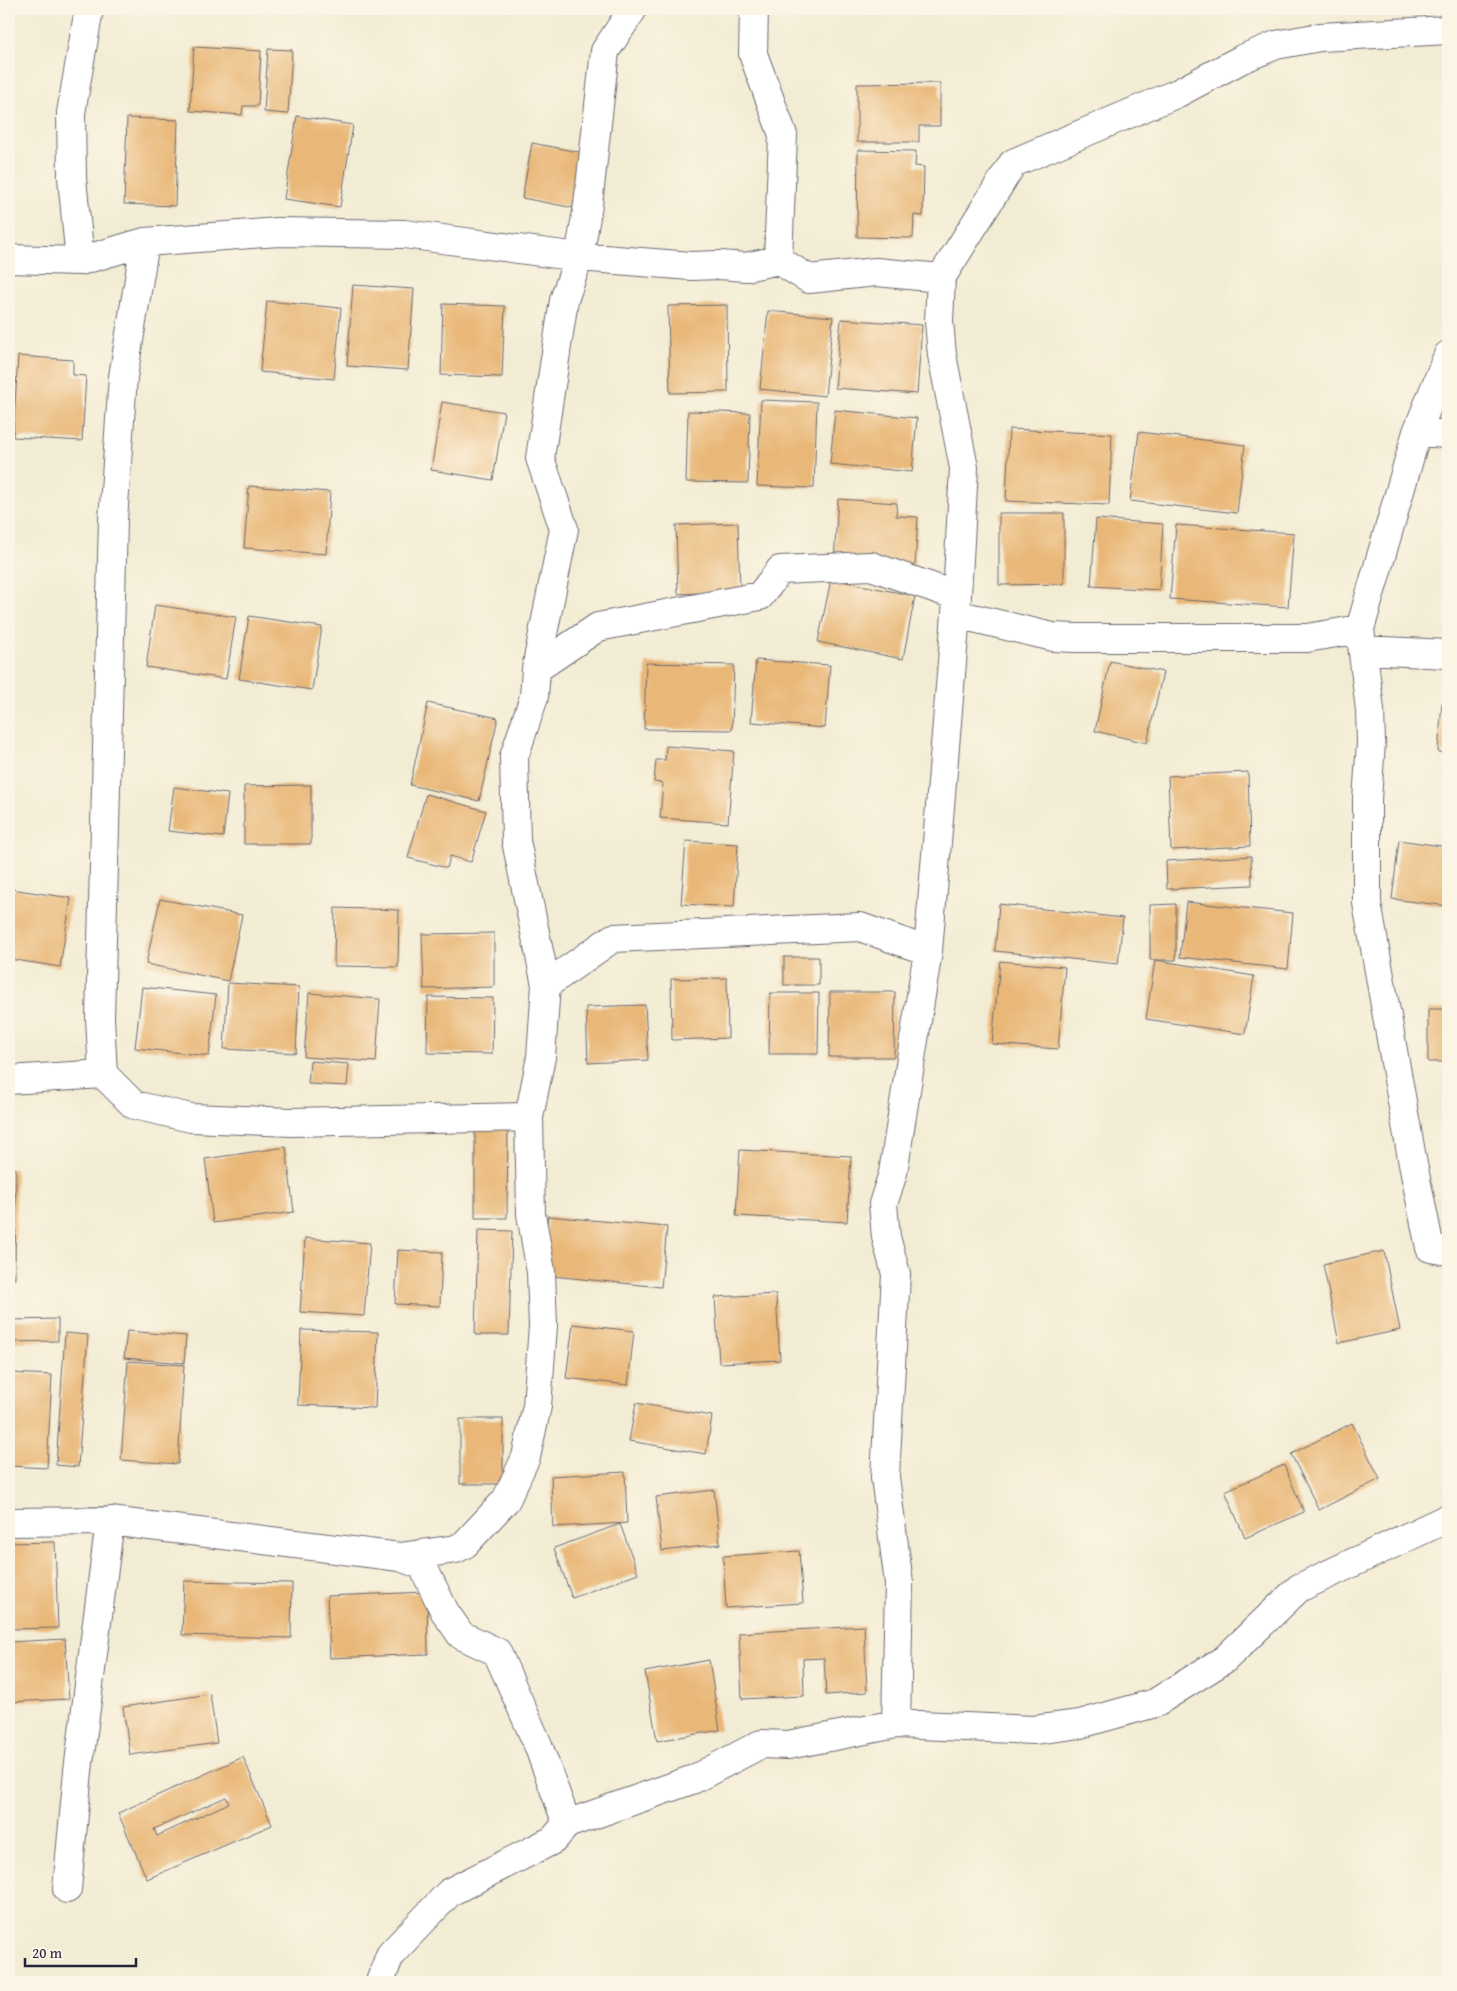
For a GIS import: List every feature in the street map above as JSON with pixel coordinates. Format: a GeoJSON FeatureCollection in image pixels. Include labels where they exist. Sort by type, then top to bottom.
{"type":"FeatureCollection","features":[{"type":"Feature","properties":{"kind":"street"},"geometry":{"type":"LineString","coordinates":[[80,261],[72,178],[71,113],[89,9]]}},
{"type":"Feature","properties":{"kind":"street"},"geometry":{"type":"LineString","coordinates":[[400,1557],[456,1549],[465,1544],[506,1500],[526,1457],[537,1406],[543,1326],[541,1272],[530,1214],[529,1116],[541,1057],[546,985],[516,841],[514,757],[534,697],[536,669],[564,529],[540,458],[564,300],[579,256],[588,205],[605,51],[633,9]]}},
{"type":"Feature","properties":{"kind":"street"},"geometry":{"type":"LineString","coordinates":[[754,9],[753,54],[783,135],[778,260]]}},
{"type":"Feature","properties":{"kind":"street"},"geometry":{"type":"LineString","coordinates":[[896,1724],[898,1583],[885,1477],[896,1274],[886,1237],[883,1204],[893,1173],[928,951],[956,605],[964,468],[942,354],[939,321],[941,278],[1013,163],[1178,93],[1242,59],[1276,44],[1320,37],[1448,30]]}},
{"type":"Feature","properties":{"kind":"street"},"geometry":{"type":"LineString","coordinates":[[9,259],[80,261],[145,242],[278,232],[404,234],[579,256],[691,266],[720,265],[746,267],[778,260],[809,279],[876,272],[941,278]]}},
{"type":"Feature","properties":{"kind":"street"},"geometry":{"type":"LineString","coordinates":[[145,242],[123,377],[113,520],[100,1018],[103,1074],[134,1105],[191,1118],[291,1122],[529,1116]]}},
{"type":"Feature","properties":{"kind":"street"},"geometry":{"type":"LineString","coordinates":[[1448,355],[1417,432],[1362,639],[1371,743],[1367,799],[1367,902],[1413,1164],[1430,1248],[1448,1251]]}},
{"type":"Feature","properties":{"kind":"street"},"geometry":{"type":"LineString","coordinates":[[1417,432],[1448,434]]}},
{"type":"Feature","properties":{"kind":"street"},"geometry":{"type":"LineString","coordinates":[[536,669],[598,627],[760,596],[780,570],[872,566],[956,605],[1053,637],[1362,639],[1448,654]]}},
{"type":"Feature","properties":{"kind":"street"},"geometry":{"type":"LineString","coordinates":[[546,985],[613,938],[860,927],[928,951]]}},
{"type":"Feature","properties":{"kind":"street"},"geometry":{"type":"LineString","coordinates":[[9,1080],[103,1074]]}},
{"type":"Feature","properties":{"kind":"street"},"geometry":{"type":"LineString","coordinates":[[380,1982],[390,1955],[450,1892],[553,1840],[567,1824],[694,1779],[761,1744],[788,1745],[896,1724],[1032,1730],[1080,1724],[1155,1703],[1226,1659],[1299,1588],[1448,1518]]}},
{"type":"Feature","properties":{"kind":"street"},"geometry":{"type":"LineString","coordinates":[[9,1522],[110,1521],[400,1557],[422,1565],[444,1612],[461,1635],[497,1652],[538,1745],[567,1824]]}},
{"type":"Feature","properties":{"kind":"street"},"geometry":{"type":"LineString","coordinates":[[67,1889],[78,1771],[110,1521]]}},
{"type":"Feature","properties":{"kind":"building"},"geometry":{"type":"Polygon","coordinates":[[[194,47],[261,51],[258,106],[243,106],[242,115],[190,111],[194,47]]]}},
{"type":"Feature","properties":{"kind":"building"},"geometry":{"type":"Polygon","coordinates":[[[268,49],[292,50],[288,114],[264,112],[268,49]]]}},
{"type":"Feature","properties":{"kind":"building"},"geometry":{"type":"Polygon","coordinates":[[[940,83],[940,126],[919,126],[919,142],[857,142],[857,84],[940,83]]]}},
{"type":"Feature","properties":{"kind":"building"},"geometry":{"type":"Polygon","coordinates":[[[297,116],[353,125],[340,207],[284,199],[297,116]]]}},
{"type":"Feature","properties":{"kind":"building"},"geometry":{"type":"Polygon","coordinates":[[[127,118],[178,120],[175,206],[124,204],[127,118]]]}},
{"type":"Feature","properties":{"kind":"building"},"geometry":{"type":"Polygon","coordinates":[[[532,143],[584,153],[574,208],[522,198],[532,143]]]}},
{"type":"Feature","properties":{"kind":"building"},"geometry":{"type":"Polygon","coordinates":[[[858,150],[916,151],[915,166],[924,167],[923,216],[914,215],[913,238],[857,237],[858,150]]]}},
{"type":"Feature","properties":{"kind":"building"},"geometry":{"type":"Polygon","coordinates":[[[353,285],[414,289],[408,370],[347,366],[353,285]]]}},
{"type":"Feature","properties":{"kind":"building"},"geometry":{"type":"Polygon","coordinates":[[[267,301],[341,308],[334,379],[260,372],[267,301]]]}},
{"type":"Feature","properties":{"kind":"building"},"geometry":{"type":"Polygon","coordinates":[[[443,304],[505,306],[502,377],[441,375],[443,304]]]}},
{"type":"Feature","properties":{"kind":"building"},"geometry":{"type":"Polygon","coordinates":[[[727,305],[728,392],[670,393],[668,306],[727,305]]]}},
{"type":"Feature","properties":{"kind":"building"},"geometry":{"type":"Polygon","coordinates":[[[768,311],[833,317],[825,396],[760,389],[768,311]]]}},
{"type":"Feature","properties":{"kind":"building"},"geometry":{"type":"Polygon","coordinates":[[[841,319],[922,325],[917,394],[835,388],[841,319]]]}},
{"type":"Feature","properties":{"kind":"building"},"geometry":{"type":"Polygon","coordinates":[[[18,356],[73,360],[73,375],[86,376],[82,441],[13,437],[18,356]]]}},
{"type":"Feature","properties":{"kind":"building"},"geometry":{"type":"Polygon","coordinates":[[[761,400],[817,402],[814,488],[757,486],[761,400]]]}},
{"type":"Feature","properties":{"kind":"building"},"geometry":{"type":"Polygon","coordinates":[[[442,402],[504,412],[493,480],[431,470],[442,402]]]}},
{"type":"Feature","properties":{"kind":"building"},"geometry":{"type":"Polygon","coordinates":[[[835,410],[917,418],[912,472],[830,464],[835,410]]]}},
{"type":"Feature","properties":{"kind":"building"},"geometry":{"type":"Polygon","coordinates":[[[688,411],[750,413],[748,483],[686,482],[688,411]]]}},
{"type":"Feature","properties":{"kind":"building"},"geometry":{"type":"Polygon","coordinates":[[[1009,429],[1112,434],[1109,505],[1006,501],[1009,429]]]}},
{"type":"Feature","properties":{"kind":"building"},"geometry":{"type":"Polygon","coordinates":[[[1139,432],[1245,445],[1237,513],[1130,501],[1139,432]]]}},
{"type":"Feature","properties":{"kind":"building"},"geometry":{"type":"Polygon","coordinates":[[[249,486],[330,492],[326,554],[244,548],[249,486]]]}},
{"type":"Feature","properties":{"kind":"building"},"geometry":{"type":"Polygon","coordinates":[[[838,499],[897,503],[896,516],[918,517],[915,566],[834,561],[838,499]]]}},
{"type":"Feature","properties":{"kind":"building"},"geometry":{"type":"Polygon","coordinates":[[[999,513],[1064,513],[1064,584],[999,585],[999,513]]]}},
{"type":"Feature","properties":{"kind":"building"},"geometry":{"type":"Polygon","coordinates":[[[1096,519],[1163,524],[1159,590],[1091,586],[1096,519]]]}},
{"type":"Feature","properties":{"kind":"building"},"geometry":{"type":"Polygon","coordinates":[[[738,523],[740,591],[678,594],[676,525],[738,523]]]}},
{"type":"Feature","properties":{"kind":"building"},"geometry":{"type":"Polygon","coordinates":[[[1176,525],[1294,533],[1288,607],[1170,599],[1176,525]]]}},
{"type":"Feature","properties":{"kind":"building"},"geometry":{"type":"Polygon","coordinates":[[[831,579],[915,596],[903,659],[818,642],[831,579]]]}},
{"type":"Feature","properties":{"kind":"building"},"geometry":{"type":"Polygon","coordinates":[[[155,605],[236,617],[226,679],[146,667],[155,605]]]}},
{"type":"Feature","properties":{"kind":"building"},"geometry":{"type":"Polygon","coordinates":[[[249,616],[322,627],[312,690],[239,679],[249,616]]]}},
{"type":"Feature","properties":{"kind":"building"},"geometry":{"type":"Polygon","coordinates":[[[756,660],[830,665],[825,728],[751,722],[756,660]]]}},
{"type":"Feature","properties":{"kind":"building"},"geometry":{"type":"Polygon","coordinates":[[[1110,661],[1163,672],[1147,743],[1095,731],[1110,661]]]}},
{"type":"Feature","properties":{"kind":"building"},"geometry":{"type":"Polygon","coordinates":[[[646,663],[734,665],[732,730],[644,729],[646,663]]]}},
{"type":"Feature","properties":{"kind":"building"},"geometry":{"type":"Polygon","coordinates":[[[428,703],[498,718],[479,801],[410,785],[428,703]]]}},
{"type":"Feature","properties":{"kind":"building"},"geometry":{"type":"Polygon","coordinates":[[[1442,703],[1448,704],[1448,753],[1438,752],[1442,703]]]}},
{"type":"Feature","properties":{"kind":"building"},"geometry":{"type":"Polygon","coordinates":[[[666,746],[734,751],[728,823],[660,818],[663,783],[654,782],[656,760],[665,760],[666,746]]]}},
{"type":"Feature","properties":{"kind":"building"},"geometry":{"type":"Polygon","coordinates":[[[1248,772],[1250,846],[1171,850],[1168,776],[1248,772]]]}},
{"type":"Feature","properties":{"kind":"building"},"geometry":{"type":"Polygon","coordinates":[[[311,785],[311,844],[244,844],[244,786],[311,785]]]}},
{"type":"Feature","properties":{"kind":"building"},"geometry":{"type":"Polygon","coordinates":[[[174,787],[228,794],[223,837],[168,831],[174,787]]]}},
{"type":"Feature","properties":{"kind":"building"},"geometry":{"type":"Polygon","coordinates":[[[426,794],[486,811],[471,862],[450,856],[447,868],[408,858],[426,794]]]}},
{"type":"Feature","properties":{"kind":"building"},"geometry":{"type":"Polygon","coordinates":[[[1399,840],[1448,847],[1448,906],[1392,899],[1399,840]]]}},
{"type":"Feature","properties":{"kind":"building"},"geometry":{"type":"Polygon","coordinates":[[[686,841],[738,844],[734,907],[681,904],[686,841]]]}},
{"type":"Feature","properties":{"kind":"building"},"geometry":{"type":"Polygon","coordinates":[[[1251,856],[1252,885],[1167,889],[1166,861],[1251,856]]]}},
{"type":"Feature","properties":{"kind":"building"},"geometry":{"type":"Polygon","coordinates":[[[11,889],[71,898],[60,967],[9,959],[9,900],[11,889]]]}},
{"type":"Feature","properties":{"kind":"building"},"geometry":{"type":"Polygon","coordinates":[[[160,899],[242,915],[228,981],[146,964],[160,899]]]}},
{"type":"Feature","properties":{"kind":"building"},"geometry":{"type":"Polygon","coordinates":[[[1186,902],[1293,913],[1288,969],[1180,957],[1186,902]]]}},
{"type":"Feature","properties":{"kind":"building"},"geometry":{"type":"Polygon","coordinates":[[[999,904],[1123,918],[1118,964],[995,951],[999,904]]]}},
{"type":"Feature","properties":{"kind":"building"},"geometry":{"type":"Polygon","coordinates":[[[1176,904],[1176,960],[1150,960],[1150,905],[1176,904]]]}},
{"type":"Feature","properties":{"kind":"building"},"geometry":{"type":"Polygon","coordinates":[[[335,908],[399,910],[398,967],[334,966],[335,908]]]}},
{"type":"Feature","properties":{"kind":"building"},"geometry":{"type":"Polygon","coordinates":[[[494,933],[494,987],[424,989],[422,934],[494,933]]]}},
{"type":"Feature","properties":{"kind":"building"},"geometry":{"type":"Polygon","coordinates":[[[784,957],[819,957],[819,985],[784,985],[784,957]]]}},
{"type":"Feature","properties":{"kind":"building"},"geometry":{"type":"Polygon","coordinates":[[[1155,960],[1254,976],[1245,1034],[1146,1019],[1155,960]]]}},
{"type":"Feature","properties":{"kind":"building"},"geometry":{"type":"Polygon","coordinates":[[[1000,961],[1065,967],[1058,1049],[992,1044],[1000,961]]]}},
{"type":"Feature","properties":{"kind":"building"},"geometry":{"type":"Polygon","coordinates":[[[727,978],[728,1038],[672,1040],[671,979],[727,978]]]}},
{"type":"Feature","properties":{"kind":"building"},"geometry":{"type":"Polygon","coordinates":[[[228,983],[299,987],[296,1053],[224,1049],[228,983]]]}},
{"type":"Feature","properties":{"kind":"building"},"geometry":{"type":"Polygon","coordinates":[[[142,987],[216,995],[209,1056],[135,1048],[142,987]]]}},
{"type":"Feature","properties":{"kind":"building"},"geometry":{"type":"Polygon","coordinates":[[[830,992],[895,992],[894,1057],[829,1057],[830,992]]]}},
{"type":"Feature","properties":{"kind":"building"},"geometry":{"type":"Polygon","coordinates":[[[309,993],[380,999],[376,1062],[304,1057],[309,993]]]}},
{"type":"Feature","properties":{"kind":"building"},"geometry":{"type":"Polygon","coordinates":[[[770,993],[819,993],[818,1054],[769,1054],[770,993]]]}},
{"type":"Feature","properties":{"kind":"building"},"geometry":{"type":"Polygon","coordinates":[[[428,997],[493,998],[492,1054],[427,1053],[428,997]]]}},
{"type":"Feature","properties":{"kind":"building"},"geometry":{"type":"Polygon","coordinates":[[[645,1005],[648,1060],[588,1063],[586,1007],[645,1005]]]}},
{"type":"Feature","properties":{"kind":"building"},"geometry":{"type":"Polygon","coordinates":[[[1428,1009],[1448,1009],[1448,1062],[1428,1062],[1428,1009]]]}},
{"type":"Feature","properties":{"kind":"building"},"geometry":{"type":"Polygon","coordinates":[[[310,1061],[349,1064],[347,1086],[308,1084],[310,1061]]]}},
{"type":"Feature","properties":{"kind":"building"},"geometry":{"type":"Polygon","coordinates":[[[475,1124],[508,1124],[507,1218],[475,1218],[475,1124]]]}},
{"type":"Feature","properties":{"kind":"building"},"geometry":{"type":"Polygon","coordinates":[[[286,1147],[294,1212],[213,1223],[205,1159],[286,1147]]]}},
{"type":"Feature","properties":{"kind":"building"},"geometry":{"type":"Polygon","coordinates":[[[740,1150],[851,1156],[847,1222],[736,1216],[740,1150]]]}},
{"type":"Feature","properties":{"kind":"building"},"geometry":{"type":"Polygon","coordinates":[[[9,1169],[16,1169],[15,1279],[9,1279],[9,1169]]]}},
{"type":"Feature","properties":{"kind":"building"},"geometry":{"type":"Polygon","coordinates":[[[548,1216],[667,1227],[661,1287],[542,1275],[548,1216]]]}},
{"type":"Feature","properties":{"kind":"building"},"geometry":{"type":"Polygon","coordinates":[[[478,1230],[512,1231],[509,1335],[475,1335],[478,1230]]]}},
{"type":"Feature","properties":{"kind":"building"},"geometry":{"type":"Polygon","coordinates":[[[305,1238],[370,1243],[364,1316],[300,1312],[305,1238]]]}},
{"type":"Feature","properties":{"kind":"building"},"geometry":{"type":"Polygon","coordinates":[[[398,1250],[442,1252],[440,1306],[395,1304],[398,1250]]]}},
{"type":"Feature","properties":{"kind":"building"},"geometry":{"type":"Polygon","coordinates":[[[1384,1251],[1400,1330],[1339,1343],[1323,1264],[1384,1251]]]}},
{"type":"Feature","properties":{"kind":"building"},"geometry":{"type":"Polygon","coordinates":[[[776,1294],[780,1360],[719,1363],[715,1297],[776,1294]]]}},
{"type":"Feature","properties":{"kind":"building"},"geometry":{"type":"Polygon","coordinates":[[[58,1319],[58,1341],[9,1342],[9,1320],[58,1319]]]}},
{"type":"Feature","properties":{"kind":"building"},"geometry":{"type":"Polygon","coordinates":[[[573,1324],[634,1331],[628,1385],[566,1378],[573,1324]]]}},
{"type":"Feature","properties":{"kind":"building"},"geometry":{"type":"Polygon","coordinates":[[[301,1330],[378,1332],[375,1408],[298,1405],[301,1330]]]}},
{"type":"Feature","properties":{"kind":"building"},"geometry":{"type":"Polygon","coordinates":[[[127,1331],[186,1336],[184,1363],[124,1358],[127,1331]]]}},
{"type":"Feature","properties":{"kind":"building"},"geometry":{"type":"Polygon","coordinates":[[[65,1333],[88,1335],[78,1467],[56,1465],[65,1333]]]}},
{"type":"Feature","properties":{"kind":"building"},"geometry":{"type":"Polygon","coordinates":[[[128,1361],[184,1365],[178,1464],[121,1460],[128,1361]]]}},
{"type":"Feature","properties":{"kind":"building"},"geometry":{"type":"Polygon","coordinates":[[[9,1373],[52,1375],[47,1468],[9,1466],[9,1373]]]}},
{"type":"Feature","properties":{"kind":"building"},"geometry":{"type":"Polygon","coordinates":[[[636,1403],[712,1416],[706,1454],[629,1441],[636,1403]]]}},
{"type":"Feature","properties":{"kind":"building"},"geometry":{"type":"Polygon","coordinates":[[[460,1419],[503,1419],[503,1484],[460,1484],[460,1419]]]}},
{"type":"Feature","properties":{"kind":"building"},"geometry":{"type":"Polygon","coordinates":[[[1352,1423],[1380,1479],[1319,1510],[1291,1454],[1352,1423]]]}},
{"type":"Feature","properties":{"kind":"building"},"geometry":{"type":"Polygon","coordinates":[[[1284,1465],[1304,1512],[1245,1538],[1225,1491],[1284,1465]]]}},
{"type":"Feature","properties":{"kind":"building"},"geometry":{"type":"Polygon","coordinates":[[[625,1472],[627,1523],[553,1527],[551,1476],[625,1472]]]}},
{"type":"Feature","properties":{"kind":"building"},"geometry":{"type":"Polygon","coordinates":[[[714,1490],[720,1544],[662,1551],[656,1497],[714,1490]]]}},
{"type":"Feature","properties":{"kind":"building"},"geometry":{"type":"Polygon","coordinates":[[[620,1524],[638,1573],[572,1598],[554,1548],[620,1524]]]}},
{"type":"Feature","properties":{"kind":"building"},"geometry":{"type":"Polygon","coordinates":[[[55,1542],[58,1628],[9,1629],[9,1543],[55,1542]]]}},
{"type":"Feature","properties":{"kind":"building"},"geometry":{"type":"Polygon","coordinates":[[[799,1551],[803,1603],[726,1608],[723,1556],[799,1551]]]}},
{"type":"Feature","properties":{"kind":"building"},"geometry":{"type":"Polygon","coordinates":[[[184,1581],[292,1583],[291,1638],[182,1635],[184,1581]]]}},
{"type":"Feature","properties":{"kind":"building"},"geometry":{"type":"Polygon","coordinates":[[[427,1592],[428,1654],[330,1658],[327,1596],[427,1592]]]}},
{"type":"Feature","properties":{"kind":"building"},"geometry":{"type":"Polygon","coordinates":[[[864,1626],[867,1692],[826,1695],[824,1658],[803,1659],[804,1696],[742,1699],[739,1633],[864,1626]]]}},
{"type":"Feature","properties":{"kind":"building"},"geometry":{"type":"Polygon","coordinates":[[[65,1639],[69,1699],[9,1702],[9,1642],[65,1639]]]}},
{"type":"Feature","properties":{"kind":"building"},"geometry":{"type":"Polygon","coordinates":[[[709,1660],[720,1730],[657,1741],[645,1672],[709,1660]]]}},
{"type":"Feature","properties":{"kind":"building"},"geometry":{"type":"Polygon","coordinates":[[[210,1694],[217,1743],[130,1755],[123,1707],[210,1694]]]}},
{"type":"Feature","properties":{"kind":"building"},"geometry":{"type":"Polygon","coordinates":[[[243,1757],[272,1825],[147,1879],[118,1813],[243,1757]],[[226,1797],[154,1829],[157,1836],[229,1803],[226,1797]]]}}]}
